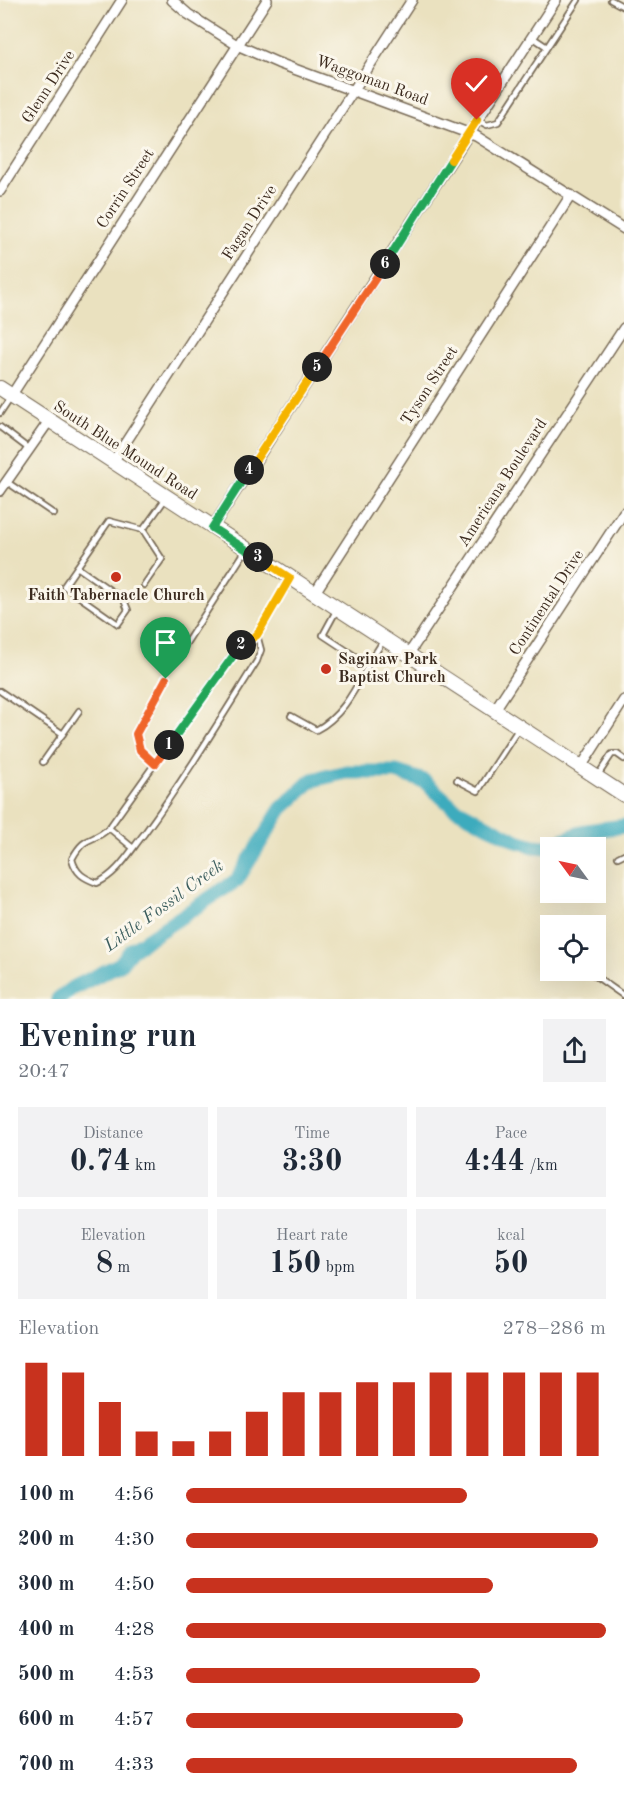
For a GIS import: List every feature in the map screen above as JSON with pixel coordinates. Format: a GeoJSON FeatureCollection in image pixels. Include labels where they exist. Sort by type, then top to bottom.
{"type":"FeatureCollection","features":[{"type":"Feature","properties":{"kind":"main road","name":"South Blue Mound Road"},"geometry":{"type":"LineString","coordinates":[[6,392],[519,728],[624,794]]}},
{"type":"Feature","properties":{"kind":"street","name":"Glenn Drive"},"geometry":{"type":"LineString","coordinates":[[0,191],[122,0]]}},
{"type":"Feature","properties":{"kind":"street","name":"Waggoman Road"},"geometry":{"type":"LineString","coordinates":[[172,0],[188,15],[237,45],[278,63],[469,133],[624,229]]}},
{"type":"Feature","properties":{"kind":"street","name":"Corrin Street"},"geometry":{"type":"LineString","coordinates":[[6,392],[267,0]]}},
{"type":"Feature","properties":{"kind":"street","name":"Fagan Drive"},"geometry":{"type":"LineString","coordinates":[[113,462],[412,0]]}},
{"type":"Feature","properties":{"kind":"street"},"geometry":{"type":"LineString","coordinates":[[212,528],[556,0]]}},
{"type":"Feature","properties":{"kind":"street","name":"Tyson Street"},"geometry":{"type":"LineString","coordinates":[[314,594],[571,195]]}},
{"type":"Feature","properties":{"kind":"street","name":"Americana Boulevard"},"geometry":{"type":"LineString","coordinates":[[408,655],[624,328]]}},
{"type":"Feature","properties":{"kind":"street"},"geometry":{"type":"LineString","coordinates":[[0,491],[49,421]]}},
{"type":"Feature","properties":{"kind":"street","name":"Continental Drive"},"geometry":{"type":"LineString","coordinates":[[494,711],[624,512]]}},
{"type":"Feature","properties":{"kind":"street"},"geometry":{"type":"LineString","coordinates":[[581,767],[624,700]]}},
{"type":"Feature","properties":{"kind":"lane"},"geometry":{"type":"LineString","coordinates":[[477,120],[487,124],[498,122],[578,0]]}},
{"type":"Feature","properties":{"kind":"lane"},"geometry":{"type":"LineString","coordinates":[[611,0],[624,7]]}},
{"type":"Feature","properties":{"kind":"lane"},"geometry":{"type":"LineString","coordinates":[[532,38],[547,47]]}},
{"type":"Feature","properties":{"kind":"lane"},"geometry":{"type":"LineString","coordinates":[[0,413],[6,392]]}},
{"type":"Feature","properties":{"kind":"lane"},"geometry":{"type":"LineString","coordinates":[[0,427],[30,449]]}},
{"type":"Feature","properties":{"kind":"lane"},"geometry":{"type":"LineString","coordinates":[[6,482],[54,514]]}},
{"type":"Feature","properties":{"kind":"lane"},"geometry":{"type":"LineString","coordinates":[[144,530],[166,497]]}},
{"type":"Feature","properties":{"kind":"lane"},"geometry":{"type":"LineString","coordinates":[[77,567],[124,600],[128,610],[118,624],[64,586],[109,520],[144,530],[162,559],[144,585]]}},
{"type":"Feature","properties":{"kind":"lane"},"geometry":{"type":"LineString","coordinates":[[176,659],[246,550]]}},
{"type":"Feature","properties":{"kind":"lane"},"geometry":{"type":"LineString","coordinates":[[257,635],[261,650],[257,661],[177,788],[133,848],[106,880],[98,884],[84,878],[75,870],[72,859],[86,840],[103,834],[109,828],[235,651],[244,640],[257,635],[290,578]]}},
{"type":"Feature","properties":{"kind":"lane"},"geometry":{"type":"LineString","coordinates":[[338,609],[323,635],[367,664]]}},
{"type":"Feature","properties":{"kind":"lane"},"geometry":{"type":"LineString","coordinates":[[291,716],[316,730],[327,724],[341,712],[367,664],[384,640]]}},
{"type":"Feature","properties":{"kind":"lane"},"geometry":{"type":"LineString","coordinates":[[155,764],[140,750],[136,734],[166,679]]}},
{"type":"Feature","properties":{"kind":"lane"},"geometry":{"type":"LineString","coordinates":[[0,691],[63,734]]}},
{"type":"Feature","properties":{"kind":"lane"},"geometry":{"type":"LineString","coordinates":[[43,762],[79,711]]}},
{"type":"Feature","properties":{"kind":"lane"},"geometry":{"type":"LineString","coordinates":[[458,780],[478,791],[519,728]]}},
{"type":"Feature","properties":{"kind":"lane"},"geometry":{"type":"LineString","coordinates":[[596,777],[612,754],[617,754],[624,759]]}},
{"type":"Feature","properties":{"kind":"lane"},"geometry":{"type":"LineString","coordinates":[[109,828],[133,848]]}},
{"type":"Feature","properties":{"kind":"lane"},"geometry":{"type":"LineString","coordinates":[[618,857],[624,854]]}},
{"type":"Feature","properties":{"kind":"lane"},"geometry":{"type":"LineString","coordinates":[[603,981],[624,996]]}},
{"type":"Feature","properties":{"kind":"waterway","name":"Little Fossil Creek"},"geometry":{"type":"LineString","coordinates":[[58,999],[71,989],[120,964],[131,950],[237,880],[281,809],[312,780],[347,772],[396,772],[424,781],[453,807],[517,841],[534,846],[545,847],[586,831],[624,826]]}},
{"type":"Feature","properties":{"kind":"place","name":"Faith Tabernacle Church"},"geometry":{"type":"Point","coordinates":[116,577]}},
{"type":"Feature","properties":{"kind":"place","name":"Saginaw Park Baptist Church"},"geometry":{"type":"Point","coordinates":[326,669]}},
{"type":"Feature","properties":{"kind":"route"},"geometry":{"type":"LineString","coordinates":[[166,679],[136,734],[140,750],[155,764],[235,651],[244,640],[257,635],[290,578],[212,528],[477,120]]}}]}
